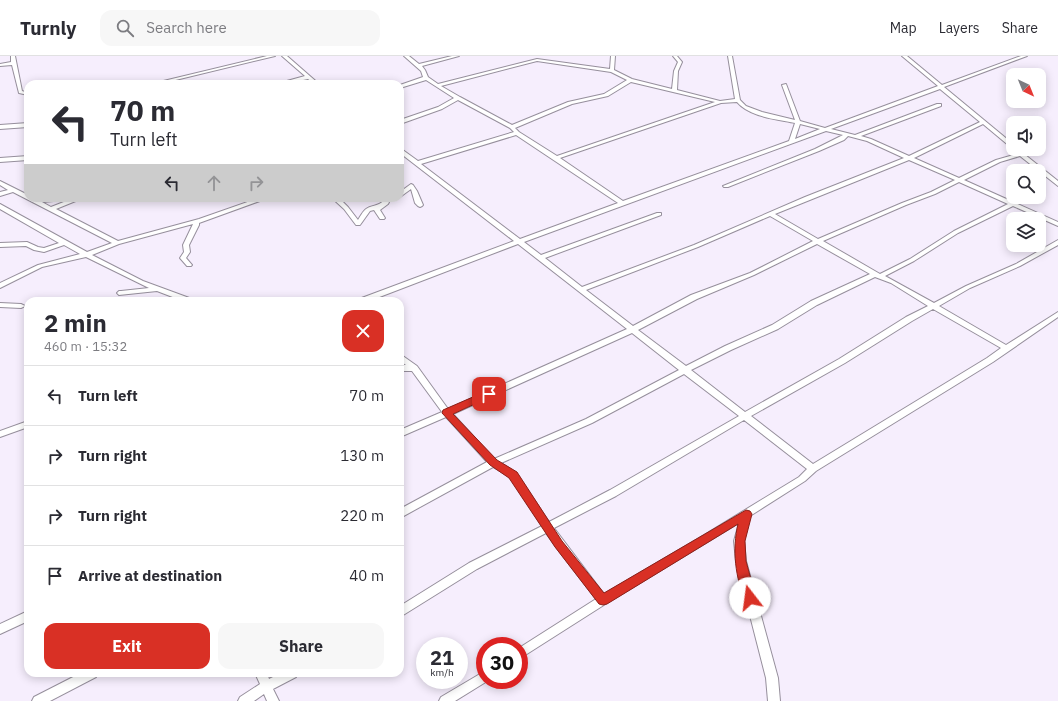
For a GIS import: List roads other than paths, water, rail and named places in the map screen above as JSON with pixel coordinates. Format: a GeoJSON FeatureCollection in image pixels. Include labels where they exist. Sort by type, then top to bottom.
{"type":"FeatureCollection","features":[{"type":"Feature","properties":{"kind":"street"},"geometry":{"type":"LineString","coordinates":[[13,56],[13,63],[17,73],[18,89],[21,93],[24,93]]}},
{"type":"Feature","properties":{"kind":"street"},"geometry":{"type":"LineString","coordinates":[[170,80],[273,56]]}},
{"type":"Feature","properties":{"kind":"street"},"geometry":{"type":"LineString","coordinates":[[284,56],[312,80]]}},
{"type":"Feature","properties":{"kind":"street"},"geometry":{"type":"LineString","coordinates":[[406,56],[424,70],[427,79],[458,98],[512,127],[517,133],[623,204]]}},
{"type":"Feature","properties":{"kind":"street"},"geometry":{"type":"LineString","coordinates":[[418,66],[457,56]]}},
{"type":"Feature","properties":{"kind":"street"},"geometry":{"type":"LineString","coordinates":[[557,56],[558,60],[566,64]]}},
{"type":"Feature","properties":{"kind":"street"},"geometry":{"type":"LineString","coordinates":[[612,71],[613,56]]}},
{"type":"Feature","properties":{"kind":"street"},"geometry":{"type":"LineString","coordinates":[[674,90],[676,71],[680,62],[675,56]]}},
{"type":"Feature","properties":{"kind":"street"},"geometry":{"type":"LineString","coordinates":[[730,56],[738,100],[744,107],[857,136],[1006,201]]}},
{"type":"Feature","properties":{"kind":"street"},"geometry":{"type":"LineString","coordinates":[[904,56],[1006,141]]}},
{"type":"Feature","properties":{"kind":"street"},"geometry":{"type":"LineString","coordinates":[[373,297],[1025,56]]}},
{"type":"Feature","properties":{"kind":"street"},"geometry":{"type":"LineString","coordinates":[[438,85],[537,60],[612,71],[630,80],[720,102]]}},
{"type":"Feature","properties":{"kind":"street"},"geometry":{"type":"LineString","coordinates":[[0,65],[13,63]]}},
{"type":"Feature","properties":{"kind":"street"},"geometry":{"type":"LineString","coordinates":[[296,80],[309,77]]}},
{"type":"Feature","properties":{"kind":"street"},"geometry":{"type":"LineString","coordinates":[[404,86],[427,79]]}},
{"type":"Feature","properties":{"kind":"street"},"geometry":{"type":"LineString","coordinates":[[512,127],[570,103],[606,95],[630,80]]}},
{"type":"Feature","properties":{"kind":"street"},"geometry":{"type":"LineString","coordinates":[[784,85],[798,122],[791,142]]}},
{"type":"Feature","properties":{"kind":"street"},"geometry":{"type":"LineString","coordinates":[[404,121],[430,113],[458,98]]}},
{"type":"Feature","properties":{"kind":"street"},"geometry":{"type":"LineString","coordinates":[[556,158],[720,102],[738,100]]}},
{"type":"Feature","properties":{"kind":"street"},"geometry":{"type":"LineString","coordinates":[[857,136],[939,105]]}},
{"type":"Feature","properties":{"kind":"street"},"geometry":{"type":"LineString","coordinates":[[581,290],[696,246],[770,214],[909,158],[983,122]]}},
{"type":"Feature","properties":{"kind":"street"},"geometry":{"type":"LineString","coordinates":[[0,127],[24,125]]}},
{"type":"Feature","properties":{"kind":"street"},"geometry":{"type":"LineString","coordinates":[[417,163],[517,133]]}},
{"type":"Feature","properties":{"kind":"street"},"geometry":{"type":"LineString","coordinates":[[726,186],[818,150],[842,139],[848,134]]}},
{"type":"Feature","properties":{"kind":"street"},"geometry":{"type":"LineString","coordinates":[[404,153],[813,469]]}},
{"type":"Feature","properties":{"kind":"street"},"geometry":{"type":"LineString","coordinates":[[404,158],[409,156]]}},
{"type":"Feature","properties":{"kind":"street"},"geometry":{"type":"LineString","coordinates":[[404,432],[632,330],[694,297],[752,274],[818,241],[960,180],[1005,157],[1010,156]]}},
{"type":"Feature","properties":{"kind":"street"},"geometry":{"type":"LineString","coordinates":[[1023,156],[1058,184]]}},
{"type":"Feature","properties":{"kind":"street"},"geometry":{"type":"LineString","coordinates":[[0,160],[24,158]]}},
{"type":"Feature","properties":{"kind":"street"},"geometry":{"type":"LineString","coordinates":[[0,184],[24,196]]}},
{"type":"Feature","properties":{"kind":"street"},"geometry":{"type":"LineString","coordinates":[[404,192],[411,186],[415,190],[416,201],[420,205]]}},
{"type":"Feature","properties":{"kind":"street"},"geometry":{"type":"LineString","coordinates":[[0,194],[13,190]]}},
{"type":"Feature","properties":{"kind":"street"},"geometry":{"type":"LineString","coordinates":[[36,202],[117,243]]}},
{"type":"Feature","properties":{"kind":"street"},"geometry":{"type":"LineString","coordinates":[[51,209],[69,202]]}},
{"type":"Feature","properties":{"kind":"street"},"geometry":{"type":"LineString","coordinates":[[0,286],[40,266],[88,254],[117,243],[195,221],[253,202]]}},
{"type":"Feature","properties":{"kind":"street"},"geometry":{"type":"LineString","coordinates":[[339,202],[358,224],[368,210],[381,206]]}},
{"type":"Feature","properties":{"kind":"street"},"geometry":{"type":"LineString","coordinates":[[382,218],[377,209],[386,202]]}},
{"type":"Feature","properties":{"kind":"street"},"geometry":{"type":"LineString","coordinates":[[404,512],[493,463],[589,421],[728,348],[775,327],[814,304],[912,260],[956,232],[1013,204],[1058,224]]}},
{"type":"Feature","properties":{"kind":"street"},"geometry":{"type":"LineString","coordinates":[[0,206],[64,243],[156,289],[178,297]]}},
{"type":"Feature","properties":{"kind":"street"},"geometry":{"type":"LineString","coordinates":[[539,258],[659,214]]}},
{"type":"Feature","properties":{"kind":"street"},"geometry":{"type":"LineString","coordinates":[[770,214],[1006,348]]}},
{"type":"Feature","properties":{"kind":"street"},"geometry":{"type":"LineString","coordinates":[[189,265],[183,258],[187,252],[186,246],[196,225],[195,221]]}},
{"type":"Feature","properties":{"kind":"street"},"geometry":{"type":"LineString","coordinates":[[404,609],[459,573],[613,493],[842,361],[909,319],[981,281],[1018,265],[1058,242]]}},
{"type":"Feature","properties":{"kind":"street"},"geometry":{"type":"LineString","coordinates":[[0,245],[27,244],[36,249],[44,250],[64,243]]}},
{"type":"Feature","properties":{"kind":"street"},"geometry":{"type":"LineString","coordinates":[[121,293],[156,289]]}},
{"type":"Feature","properties":{"kind":"street"},"geometry":{"type":"LineString","coordinates":[[0,305],[21,306]]}},
{"type":"Feature","properties":{"kind":"street"},"geometry":{"type":"LineString","coordinates":[[528,648],[603,600],[802,479],[813,469],[990,360],[1058,314]]}},
{"type":"Feature","properties":{"kind":"street"},"geometry":{"type":"LineString","coordinates":[[404,364],[493,463],[513,475],[548,526],[558,544],[603,600]]}},
{"type":"Feature","properties":{"kind":"street"},"geometry":{"type":"LineString","coordinates":[[0,434],[24,425]]}},
{"type":"Feature","properties":{"kind":"street"},"geometry":{"type":"LineString","coordinates":[[746,514],[740,541],[741,561],[772,678],[774,701]]}},
{"type":"Feature","properties":{"kind":"street"},"geometry":{"type":"LineString","coordinates":[[0,629],[24,618]]}},
{"type":"Feature","properties":{"kind":"street"},"geometry":{"type":"LineString","coordinates":[[38,701],[84,677]]}},
{"type":"Feature","properties":{"kind":"street"},"geometry":{"type":"LineString","coordinates":[[263,677],[273,701]]}},
{"type":"Feature","properties":{"kind":"street"},"geometry":{"type":"LineString","coordinates":[[244,701],[284,677]]}},
{"type":"Feature","properties":{"kind":"street"},"geometry":{"type":"LineString","coordinates":[[445,701],[476,682]]}}]}
